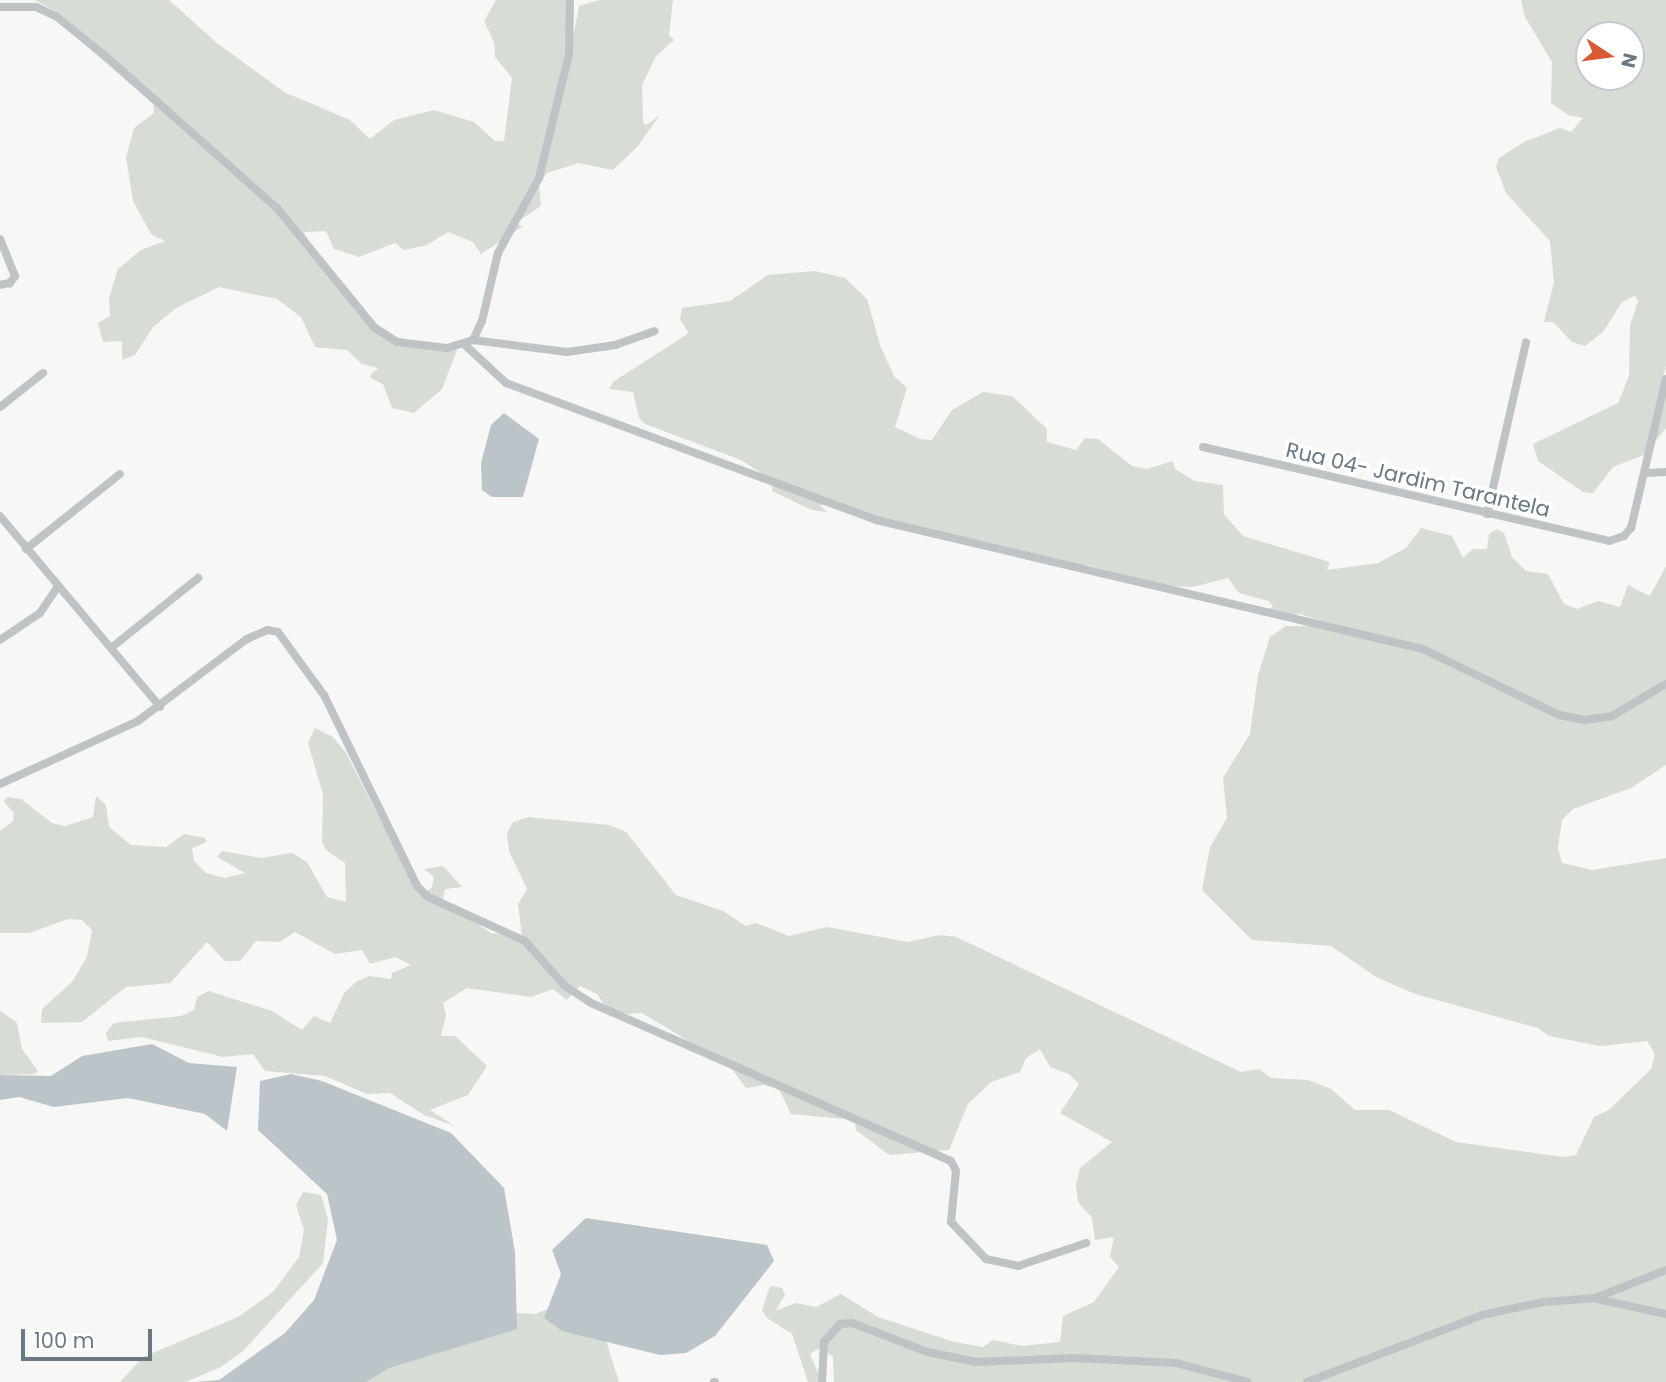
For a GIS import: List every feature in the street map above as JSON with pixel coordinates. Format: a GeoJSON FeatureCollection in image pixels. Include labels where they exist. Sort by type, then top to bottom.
{"type":"FeatureCollection","features":[{"type":"Feature","properties":{"kind":"street"},"geometry":{"type":"LineString","coordinates":[[469,342],[482,321],[498,253],[539,178],[569,54],[570,0]]}},
{"type":"Feature","properties":{"kind":"street"},"geometry":{"type":"LineString","coordinates":[[0,7],[16,4],[47,12],[109,59],[277,208],[356,309],[397,342],[447,348],[469,342],[567,352],[615,345],[654,331]]}},
{"type":"Feature","properties":{"kind":"street"},"geometry":{"type":"LineString","coordinates":[[0,241],[15,276],[10,283],[0,284]]}},
{"type":"Feature","properties":{"kind":"street"},"geometry":{"type":"LineString","coordinates":[[469,342],[506,383],[643,430],[855,513],[1010,554],[1423,649],[1559,715],[1585,720],[1612,716],[1666,684]]}},
{"type":"Feature","properties":{"kind":"street"},"geometry":{"type":"LineString","coordinates":[[1487,514],[1526,342]]}},
{"type":"Feature","properties":{"kind":"street"},"geometry":{"type":"LineString","coordinates":[[0,407],[43,373]]}},
{"type":"Feature","properties":{"kind":"street"},"geometry":{"type":"LineString","coordinates":[[1666,380],[1646,474],[1666,472]]}},
{"type":"Feature","properties":{"kind":"street","name":"Rua 04- Jardim Tarantela"},"geometry":{"type":"LineString","coordinates":[[1203,447],[1596,540],[1624,536],[1646,474]]}},
{"type":"Feature","properties":{"kind":"street"},"geometry":{"type":"LineString","coordinates":[[26,549],[120,474]]}},
{"type":"Feature","properties":{"kind":"street"},"geometry":{"type":"LineString","coordinates":[[0,516],[57,588],[160,707]]}},
{"type":"Feature","properties":{"kind":"street"},"geometry":{"type":"LineString","coordinates":[[111,648],[198,578]]}},
{"type":"Feature","properties":{"kind":"street"},"geometry":{"type":"LineString","coordinates":[[0,640],[40,613],[57,588]]}},
{"type":"Feature","properties":{"kind":"street"},"geometry":{"type":"LineString","coordinates":[[0,784],[160,707],[247,639],[267,630],[278,632],[324,695],[417,886],[428,897],[525,941],[565,986],[591,1003],[951,1161],[956,1171],[951,1222],[986,1259],[1018,1266],[1086,1243]]}},
{"type":"Feature","properties":{"kind":"street"},"geometry":{"type":"LineString","coordinates":[[1595,1298],[1666,1270]]}},
{"type":"Feature","properties":{"kind":"street"},"geometry":{"type":"LineString","coordinates":[[1307,1382],[1482,1315],[1543,1302],[1595,1298],[1666,1314]]}},
{"type":"Feature","properties":{"kind":"street"},"geometry":{"type":"LineString","coordinates":[[822,1382],[824,1342],[840,1324],[852,1323],[928,1352],[976,1362],[1074,1358],[1176,1363],[1248,1382]]}},
{"type":"Feature","properties":{"kind":"shaded area"},"geometry":{"type":"Polygon","coordinates":[[[35,0],[169,0],[217,43],[284,92],[350,120],[370,139],[394,120],[434,110],[474,122],[495,141],[504,141],[512,78],[495,57],[494,42],[484,21],[496,0],[567,0],[573,37],[579,6],[599,0],[673,0],[669,35],[674,40],[656,56],[642,85],[643,122],[646,125],[659,116],[638,146],[613,170],[579,163],[547,173],[539,185],[541,206],[517,222],[522,227],[481,254],[473,242],[448,232],[427,245],[404,250],[395,243],[359,257],[334,249],[326,231],[304,232],[319,262],[363,317],[396,340],[457,350],[442,389],[414,413],[392,408],[383,384],[369,377],[378,368],[362,364],[347,350],[315,347],[301,317],[277,299],[219,287],[176,308],[153,327],[135,355],[122,360],[122,341],[103,342],[98,323],[110,316],[109,298],[118,269],[141,250],[165,241],[151,234],[133,201],[126,158],[134,128],[154,113],[153,104],[75,36],[60,14],[35,0]]]}},
{"type":"Feature","properties":{"kind":"shaded area"},"geometry":{"type":"Polygon","coordinates":[[[1521,0],[1666,0],[1666,366],[1660,388],[1666,395],[1666,428],[1644,455],[1613,467],[1593,493],[1583,492],[1538,461],[1533,444],[1618,403],[1629,376],[1630,325],[1638,301],[1635,296],[1622,302],[1603,332],[1585,346],[1572,342],[1553,322],[1544,322],[1554,282],[1550,241],[1506,193],[1496,167],[1499,158],[1524,142],[1560,128],[1571,132],[1583,118],[1568,115],[1551,103],[1552,62],[1525,17],[1521,0]]]}},
{"type":"Feature","properties":{"kind":"shaded area"},"geometry":{"type":"Polygon","coordinates":[[[815,271],[845,278],[867,299],[880,345],[894,376],[907,388],[895,427],[920,439],[932,440],[952,410],[983,392],[1012,396],[1047,429],[1047,442],[1076,450],[1085,438],[1098,439],[1132,466],[1147,469],[1173,461],[1175,469],[1195,481],[1223,485],[1224,514],[1243,536],[1330,562],[1327,570],[1378,563],[1406,548],[1421,528],[1452,536],[1463,558],[1473,549],[1487,549],[1489,534],[1497,529],[1504,533],[1512,557],[1526,571],[1548,574],[1564,604],[1577,609],[1598,601],[1620,607],[1628,585],[1650,596],[1666,566],[1666,765],[1631,788],[1573,809],[1562,820],[1558,848],[1562,863],[1592,870],[1666,858],[1666,1382],[834,1382],[833,1356],[818,1349],[810,1354],[822,1382],[808,1382],[792,1334],[767,1318],[762,1310],[770,1286],[782,1288],[785,1295],[775,1311],[796,1303],[816,1307],[841,1294],[878,1317],[954,1342],[983,1347],[993,1340],[1022,1346],[1060,1342],[1063,1316],[1094,1302],[1119,1267],[1110,1257],[1114,1237],[1095,1240],[1092,1218],[1078,1202],[1076,1185],[1080,1168],[1112,1142],[1060,1113],[1079,1084],[1069,1074],[1050,1067],[1040,1049],[1026,1058],[1020,1072],[991,1082],[968,1104],[949,1150],[889,1155],[856,1130],[855,1120],[791,1114],[779,1089],[764,1085],[746,1088],[731,1068],[664,1026],[642,1013],[627,1014],[605,1006],[597,994],[580,986],[567,1000],[553,989],[531,997],[467,988],[443,1003],[446,1015],[441,1036],[455,1036],[487,1066],[468,1095],[430,1110],[455,1126],[424,1115],[390,1093],[367,1094],[325,1076],[265,1071],[253,1054],[223,1057],[142,1037],[108,1041],[106,1033],[114,1023],[181,1016],[194,1010],[197,997],[209,991],[272,1011],[302,1030],[314,1016],[330,1023],[345,992],[356,982],[369,976],[391,979],[392,973],[411,965],[396,957],[370,964],[362,950],[335,954],[295,932],[279,942],[256,941],[240,961],[225,961],[207,942],[170,983],[126,987],[82,1022],[41,1023],[42,1009],[72,982],[87,957],[92,930],[82,920],[68,919],[29,933],[0,933],[0,831],[13,821],[14,813],[4,802],[7,797],[21,799],[52,823],[65,826],[93,817],[96,796],[106,805],[109,827],[131,845],[166,847],[184,834],[205,838],[207,842],[192,848],[194,861],[206,873],[225,878],[245,873],[217,857],[222,851],[261,858],[292,853],[307,862],[327,897],[346,902],[345,863],[326,850],[322,841],[323,794],[308,743],[315,728],[333,737],[346,753],[416,889],[424,893],[432,887],[434,877],[424,869],[443,866],[462,887],[445,889],[443,901],[491,933],[522,937],[518,904],[527,889],[509,851],[507,833],[513,822],[528,817],[609,825],[626,832],[676,895],[723,911],[746,926],[756,923],[789,936],[827,927],[908,942],[940,935],[956,937],[1241,1072],[1259,1069],[1271,1078],[1308,1080],[1331,1089],[1355,1110],[1389,1110],[1456,1142],[1563,1157],[1576,1155],[1594,1117],[1609,1110],[1651,1069],[1655,1054],[1647,1041],[1600,1046],[1549,1036],[1538,1028],[1415,994],[1376,977],[1331,946],[1252,940],[1202,890],[1210,847],[1227,818],[1223,778],[1250,734],[1258,675],[1270,637],[1286,626],[1338,626],[1300,614],[1278,617],[1264,611],[1273,607],[1269,601],[1239,593],[1228,578],[1193,587],[1169,586],[1087,565],[1058,565],[824,505],[820,505],[827,512],[812,510],[772,491],[772,480],[741,460],[645,424],[639,418],[633,392],[609,389],[613,382],[689,333],[680,320],[682,308],[730,301],[768,275],[815,271]]]}},
{"type":"Feature","properties":{"kind":"shaded area"},"geometry":{"type":"Polygon","coordinates":[[[504,413],[539,439],[523,497],[492,497],[482,490],[481,463],[491,425],[504,413]]]}},
{"type":"Feature","properties":{"kind":"shaded area"},"geometry":{"type":"Polygon","coordinates":[[[0,1010],[17,1023],[22,1049],[38,1071],[34,1074],[0,1075],[0,1010]]]}},
{"type":"Feature","properties":{"kind":"shaded area"},"geometry":{"type":"Polygon","coordinates":[[[152,1044],[189,1063],[237,1067],[227,1131],[205,1114],[128,1098],[54,1107],[19,1097],[0,1100],[0,1075],[51,1076],[82,1056],[152,1044]]]}},
{"type":"Feature","properties":{"kind":"shaded area"},"geometry":{"type":"Polygon","coordinates":[[[291,1074],[322,1081],[451,1133],[504,1188],[515,1252],[517,1329],[389,1368],[366,1382],[193,1382],[219,1380],[285,1333],[314,1300],[337,1240],[327,1194],[258,1130],[260,1081],[291,1074]]]}},
{"type":"Feature","properties":{"kind":"shaded area"},"geometry":{"type":"Polygon","coordinates":[[[303,1192],[321,1195],[328,1220],[323,1263],[243,1351],[221,1367],[186,1382],[120,1382],[143,1357],[238,1317],[273,1292],[299,1257],[304,1230],[296,1205],[303,1192]]]}},
{"type":"Feature","properties":{"kind":"shaded area"},"geometry":{"type":"Polygon","coordinates":[[[586,1218],[767,1245],[774,1261],[715,1336],[686,1353],[660,1355],[562,1331],[544,1318],[561,1274],[552,1250],[586,1218]]]}},
{"type":"Feature","properties":{"kind":"shaded area"},"geometry":{"type":"Polygon","coordinates":[[[548,1309],[605,1337],[619,1382],[354,1382],[516,1313],[535,1314],[548,1309]]]}}]}
